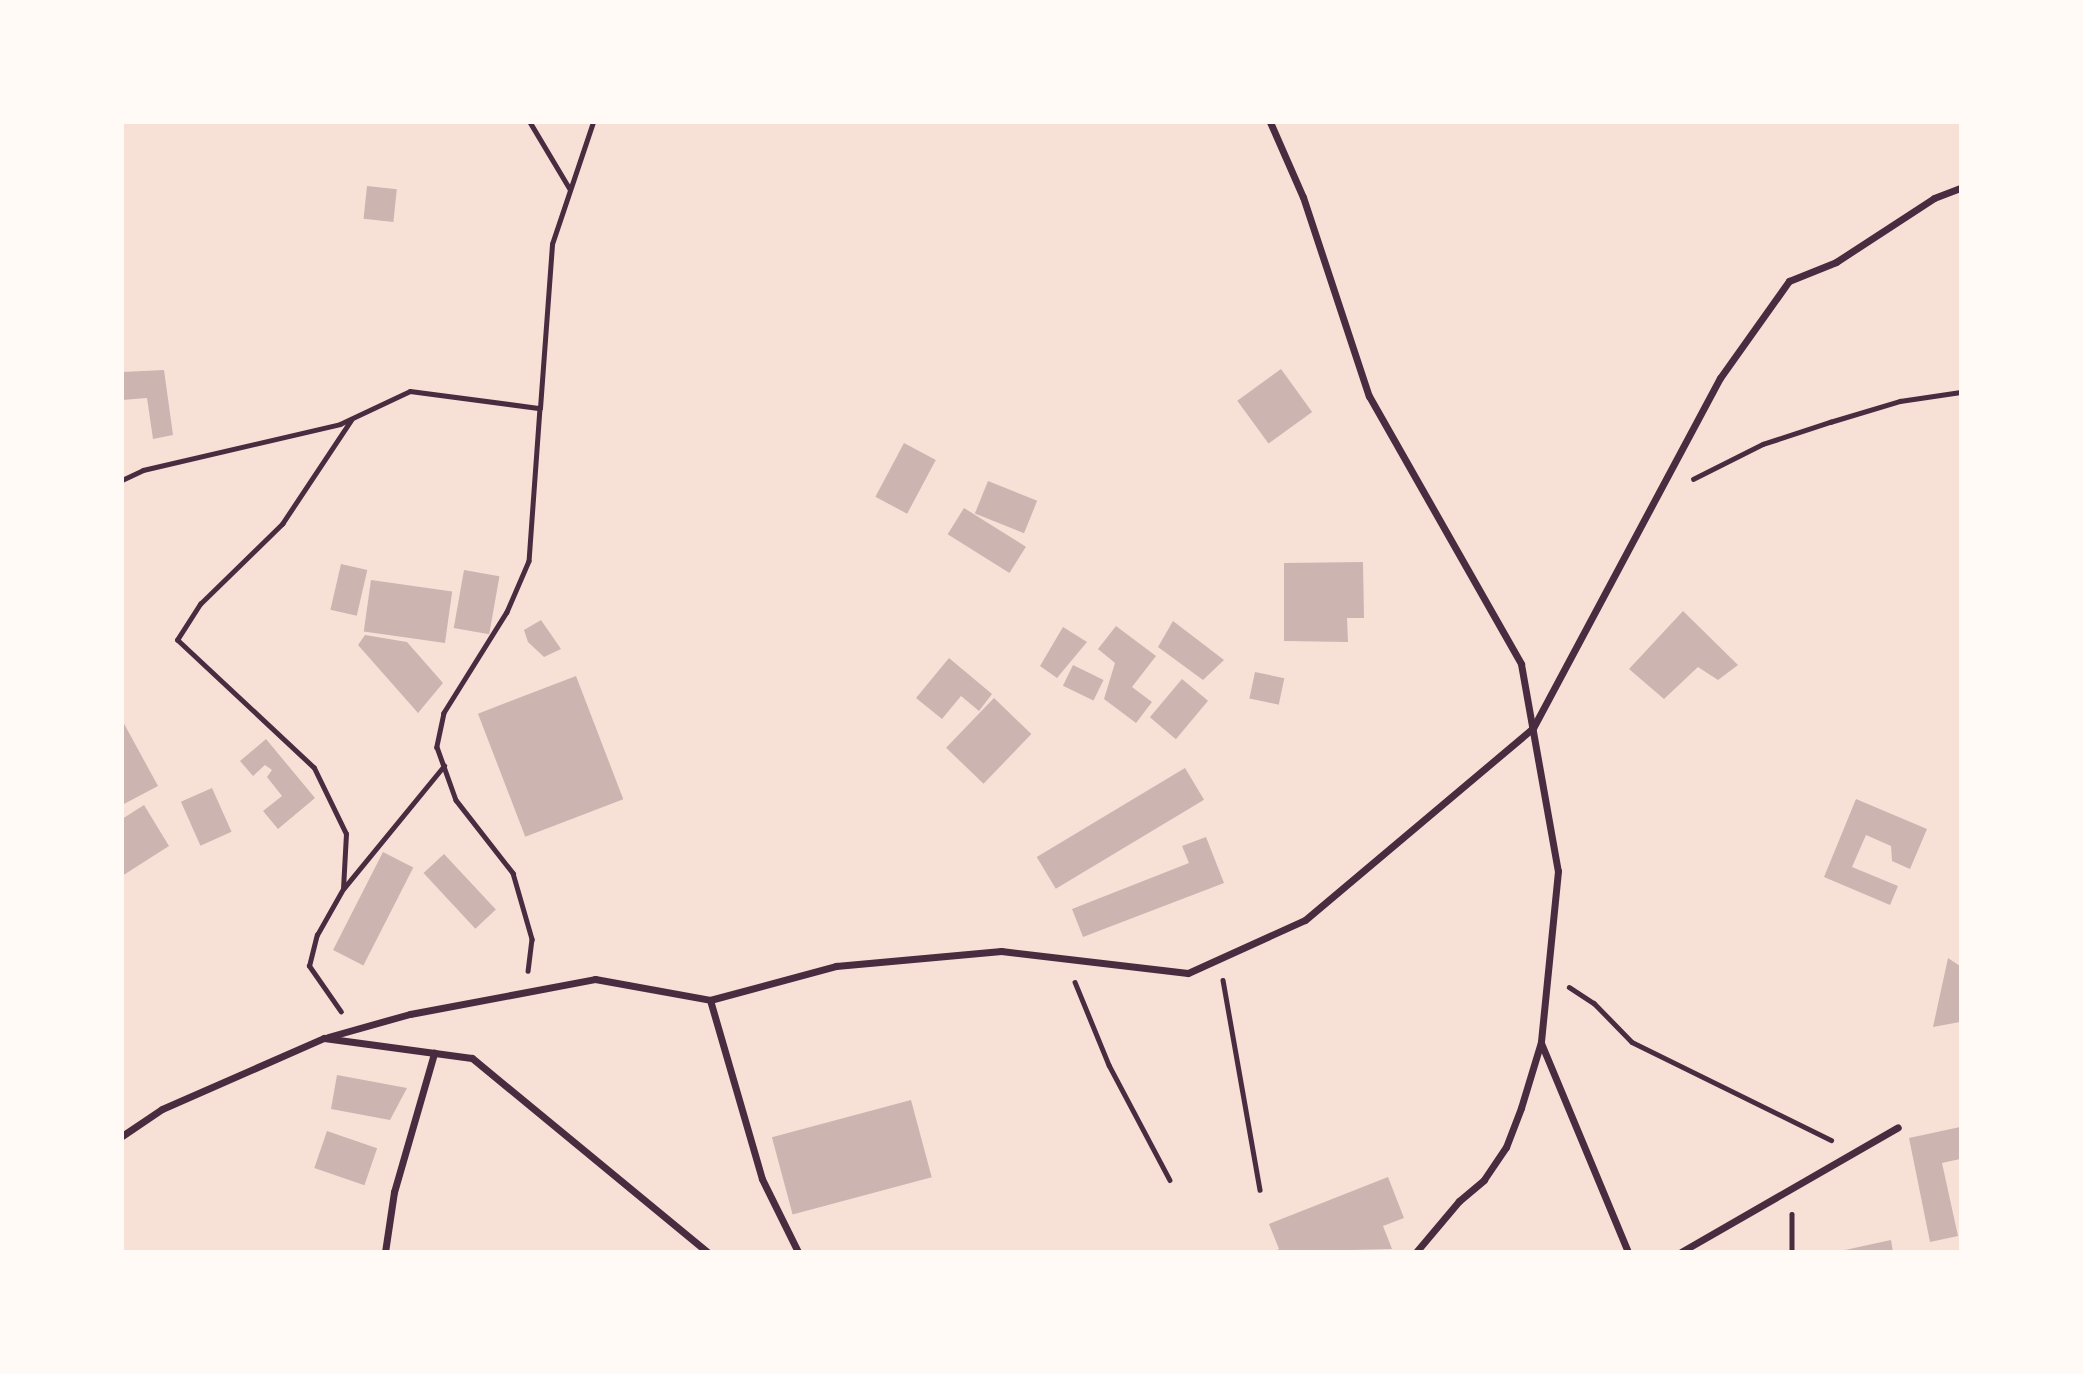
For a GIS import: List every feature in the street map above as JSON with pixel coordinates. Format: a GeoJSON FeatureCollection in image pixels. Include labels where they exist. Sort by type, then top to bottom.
{"type":"FeatureCollection","features":[{"type":"Feature","properties":{"kind":"street"},"geometry":{"type":"LineString","coordinates":[[1270,122],[1303,197],[1369,396],[1521,664],[1558,871],[1541,1042],[1506,1147],[1484,1180],[1459,1201],[1416,1251]]}},
{"type":"Feature","properties":{"kind":"street"},"geometry":{"type":"LineString","coordinates":[[122,1136],[162,1109],[324,1038],[525,992],[595,979],[710,1000],[836,966],[1001,951],[1188,973],[1305,920],[1533,728],[1720,378],[1789,281],[1836,262],[1934,198],[1961,188]]}},
{"type":"Feature","properties":{"kind":"street"},"geometry":{"type":"LineString","coordinates":[[710,1000],[762,1179],[798,1251]]}},
{"type":"Feature","properties":{"kind":"street"},"geometry":{"type":"LineString","coordinates":[[324,1038],[472,1058],[707,1251]]}},
{"type":"Feature","properties":{"kind":"street"},"geometry":{"type":"LineString","coordinates":[[1541,1042],[1628,1251]]}},
{"type":"Feature","properties":{"kind":"street"},"geometry":{"type":"LineString","coordinates":[[385,1251],[394,1192],[434,1053]]}},
{"type":"Feature","properties":{"kind":"street"},"geometry":{"type":"LineString","coordinates":[[1681,1251],[1898,1127]]}},
{"type":"Feature","properties":{"kind":"path"},"geometry":{"type":"LineString","coordinates":[[530,122],[570,190]]}},
{"type":"Feature","properties":{"kind":"path"},"geometry":{"type":"LineString","coordinates":[[525,992],[532,939],[513,873],[456,800],[437,747],[444,713],[507,612],[529,561],[552,244],[593,122]]}},
{"type":"Feature","properties":{"kind":"path"},"geometry":{"type":"LineString","coordinates":[[122,480],[144,470],[351,419],[410,391],[540,408]]}},
{"type":"Feature","properties":{"kind":"path"},"geometry":{"type":"LineString","coordinates":[[1658,495],[1763,444],[1900,401],[1961,392]]}},
{"type":"Feature","properties":{"kind":"path"},"geometry":{"type":"LineString","coordinates":[[343,889],[346,834],[314,768],[177,640],[200,604],[282,524],[351,419]]}},
{"type":"Feature","properties":{"kind":"path"},"geometry":{"type":"LineString","coordinates":[[356,1029],[309,966],[317,935],[343,889],[444,766]]}},
{"type":"Feature","properties":{"kind":"path"},"geometry":{"type":"LineString","coordinates":[[1220,958],[1260,1190]]}},
{"type":"Feature","properties":{"kind":"path"},"geometry":{"type":"LineString","coordinates":[[1065,959],[1108,1065],[1170,1180]]}},
{"type":"Feature","properties":{"kind":"path"},"geometry":{"type":"LineString","coordinates":[[1548,973],[1594,1003],[1632,1042],[1855,1152]]}},
{"type":"Feature","properties":{"kind":"path"},"geometry":{"type":"LineString","coordinates":[[1792,1188],[1792,1251]]}},
{"type":"Feature","properties":{"kind":"building"},"geometry":{"type":"Polygon","coordinates":[[[367,186],[397,189],[393,222],[364,219],[367,186]]]}},
{"type":"Feature","properties":{"kind":"building"},"geometry":{"type":"Polygon","coordinates":[[[1281,369],[1312,412],[1268,444],[1237,401],[1281,369]]]}},
{"type":"Feature","properties":{"kind":"building"},"geometry":{"type":"Polygon","coordinates":[[[164,370],[173,435],[153,439],[147,398],[122,400],[122,372],[164,370]]]}},
{"type":"Feature","properties":{"kind":"building"},"geometry":{"type":"Polygon","coordinates":[[[904,443],[936,460],[907,514],[875,497],[904,443]]]}},
{"type":"Feature","properties":{"kind":"building"},"geometry":{"type":"Polygon","coordinates":[[[988,481],[1037,501],[1024,533],[975,513],[988,481]]]}},
{"type":"Feature","properties":{"kind":"building"},"geometry":{"type":"Polygon","coordinates":[[[964,508],[1026,547],[1009,573],[948,534],[964,508]]]}},
{"type":"Feature","properties":{"kind":"building"},"geometry":{"type":"Polygon","coordinates":[[[1363,562],[1364,618],[1347,618],[1348,642],[1284,641],[1284,563],[1363,562]]]}},
{"type":"Feature","properties":{"kind":"building"},"geometry":{"type":"Polygon","coordinates":[[[341,564],[367,570],[357,616],[330,610],[341,564]]]}},
{"type":"Feature","properties":{"kind":"building"},"geometry":{"type":"Polygon","coordinates":[[[464,570],[499,576],[489,634],[454,628],[464,570]]]}},
{"type":"Feature","properties":{"kind":"building"},"geometry":{"type":"Polygon","coordinates":[[[371,580],[452,591],[445,643],[364,631],[371,580]]]}},
{"type":"Feature","properties":{"kind":"building"},"geometry":{"type":"Polygon","coordinates":[[[1683,611],[1738,665],[1718,680],[1698,667],[1664,699],[1629,669],[1683,611]]]}},
{"type":"Feature","properties":{"kind":"building"},"geometry":{"type":"Polygon","coordinates":[[[541,620],[561,649],[544,657],[528,642],[524,630],[541,620]]]}},
{"type":"Feature","properties":{"kind":"building"},"geometry":{"type":"Polygon","coordinates":[[[1173,621],[1224,660],[1203,680],[1158,647],[1173,621]]]}},
{"type":"Feature","properties":{"kind":"building"},"geometry":{"type":"Polygon","coordinates":[[[1116,626],[1156,656],[1132,687],[1152,702],[1136,723],[1104,699],[1115,663],[1098,649],[1116,626]]]}},
{"type":"Feature","properties":{"kind":"building"},"geometry":{"type":"Polygon","coordinates":[[[1063,627],[1087,642],[1057,678],[1040,666],[1063,627]]]}},
{"type":"Feature","properties":{"kind":"building"},"geometry":{"type":"Polygon","coordinates":[[[365,635],[407,642],[443,683],[418,713],[358,645],[365,635]]]}},
{"type":"Feature","properties":{"kind":"building"},"geometry":{"type":"Polygon","coordinates":[[[949,658],[992,694],[979,711],[961,696],[942,719],[916,698],[949,658]]]}},
{"type":"Feature","properties":{"kind":"building"},"geometry":{"type":"Polygon","coordinates":[[[1073,665],[1104,680],[1093,701],[1063,686],[1073,665]]]}},
{"type":"Feature","properties":{"kind":"building"},"geometry":{"type":"Polygon","coordinates":[[[1255,672],[1284,678],[1279,705],[1249,698],[1255,672]]]}},
{"type":"Feature","properties":{"kind":"building"},"geometry":{"type":"Polygon","coordinates":[[[576,676],[623,799],[525,837],[478,714],[576,676]]]}},
{"type":"Feature","properties":{"kind":"building"},"geometry":{"type":"Polygon","coordinates":[[[1182,679],[1208,701],[1176,739],[1150,717],[1182,679]]]}},
{"type":"Feature","properties":{"kind":"building"},"geometry":{"type":"Polygon","coordinates":[[[994,698],[1031,734],[983,784],[946,748],[994,698]]]}},
{"type":"Feature","properties":{"kind":"building"},"geometry":{"type":"Polygon","coordinates":[[[122,720],[158,786],[122,805],[122,720]]]}},
{"type":"Feature","properties":{"kind":"building"},"geometry":{"type":"Polygon","coordinates":[[[266,739],[315,798],[278,829],[263,811],[282,796],[267,777],[272,770],[265,765],[253,776],[240,761],[266,739]]]}},
{"type":"Feature","properties":{"kind":"building"},"geometry":{"type":"Polygon","coordinates":[[[1185,768],[1204,800],[1056,889],[1037,857],[1185,768]]]}},
{"type":"Feature","properties":{"kind":"building"},"geometry":{"type":"Polygon","coordinates":[[[212,788],[232,832],[200,846],[181,802],[212,788]]]}},
{"type":"Feature","properties":{"kind":"building"},"geometry":{"type":"Polygon","coordinates":[[[1856,799],[1927,829],[1910,869],[1892,861],[1891,846],[1866,835],[1852,867],[1898,886],[1890,905],[1824,877],[1856,799]]]}},
{"type":"Feature","properties":{"kind":"building"},"geometry":{"type":"Polygon","coordinates":[[[144,805],[169,846],[122,876],[122,819],[144,805]]]}},
{"type":"Feature","properties":{"kind":"building"},"geometry":{"type":"Polygon","coordinates":[[[1206,837],[1224,883],[1083,937],[1072,909],[1189,863],[1182,846],[1206,837]]]}},
{"type":"Feature","properties":{"kind":"building"},"geometry":{"type":"Polygon","coordinates":[[[383,852],[413,867],[363,965],[333,950],[383,852]]]}},
{"type":"Feature","properties":{"kind":"building"},"geometry":{"type":"Polygon","coordinates":[[[444,854],[496,910],[475,929],[424,873],[444,854]]]}},
{"type":"Feature","properties":{"kind":"building"},"geometry":{"type":"Polygon","coordinates":[[[1948,958],[1960,966],[1960,1022],[1933,1027],[1948,958]]]}},
{"type":"Feature","properties":{"kind":"building"},"geometry":{"type":"Polygon","coordinates":[[[337,1075],[407,1088],[390,1120],[331,1109],[337,1075]]]}},
{"type":"Feature","properties":{"kind":"building"},"geometry":{"type":"Polygon","coordinates":[[[911,1100],[932,1177],[793,1215],[772,1137],[911,1100]]]}},
{"type":"Feature","properties":{"kind":"building"},"geometry":{"type":"Polygon","coordinates":[[[1960,1127],[1960,1159],[1942,1163],[1958,1236],[1930,1242],[1909,1138],[1960,1127]]]}},
{"type":"Feature","properties":{"kind":"building"},"geometry":{"type":"Polygon","coordinates":[[[327,1131],[377,1148],[364,1185],[314,1168],[327,1131]]]}},
{"type":"Feature","properties":{"kind":"building"},"geometry":{"type":"Polygon","coordinates":[[[1388,1177],[1404,1218],[1383,1226],[1392,1249],[1274,1252],[1279,1249],[1269,1224],[1388,1177]]]}},
{"type":"Feature","properties":{"kind":"building"},"geometry":{"type":"Polygon","coordinates":[[[1891,1240],[1893,1252],[1845,1252],[1845,1250],[1891,1240]]]}}]}
